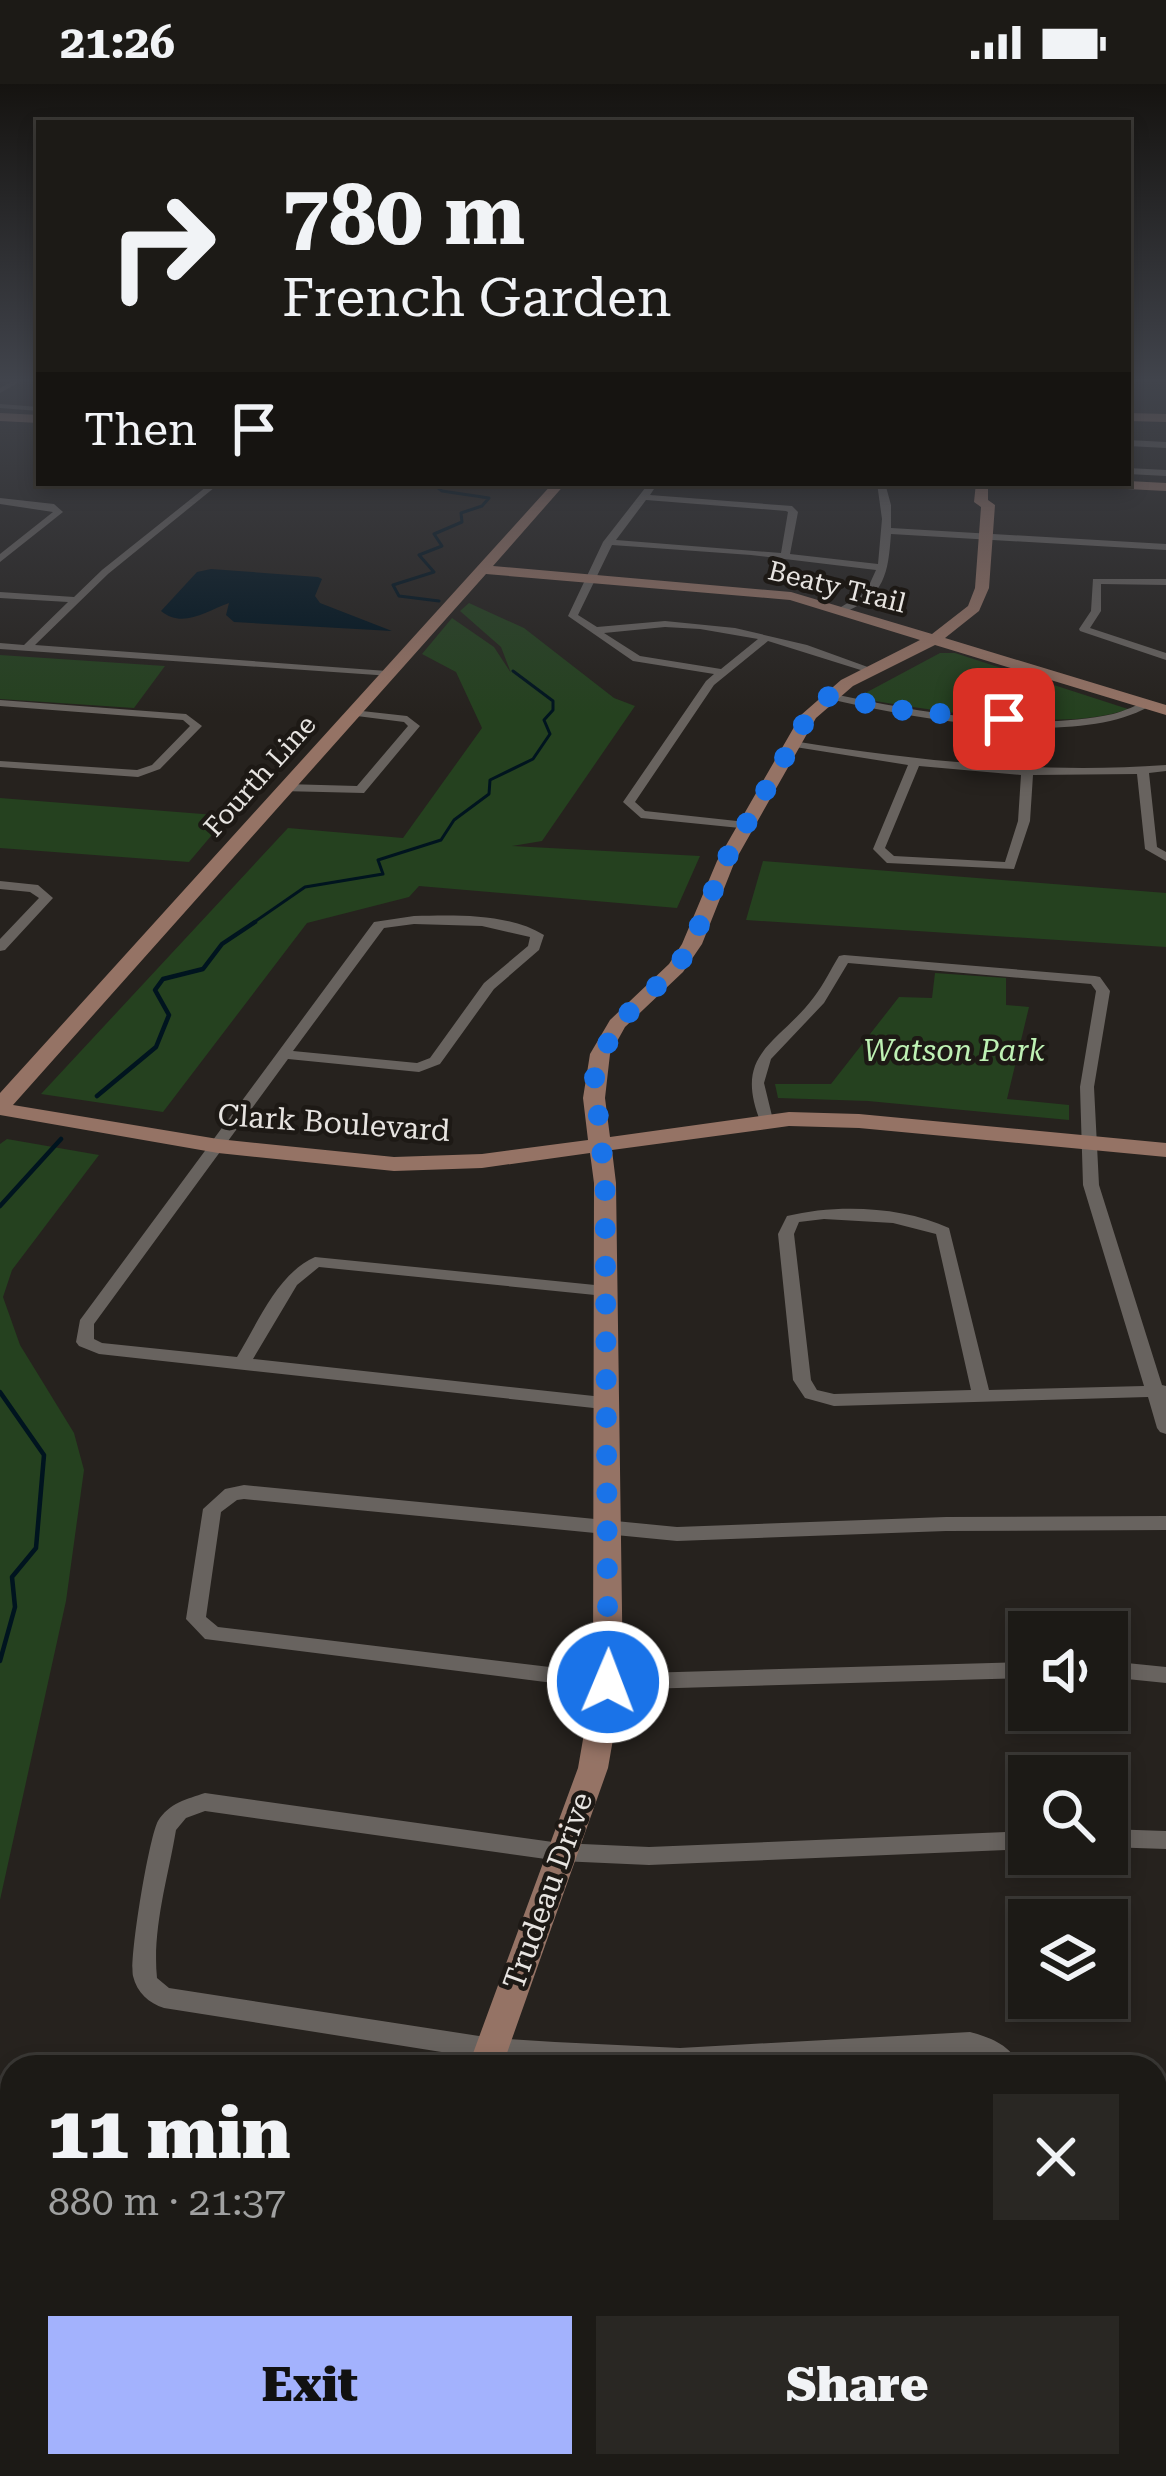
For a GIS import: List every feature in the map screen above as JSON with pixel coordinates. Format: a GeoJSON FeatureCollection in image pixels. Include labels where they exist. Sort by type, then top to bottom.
{"type":"FeatureCollection","features":[{"type":"Feature","properties":{"kind":"street"},"geometry":{"type":"LineString","coordinates":[[26,648],[105,572],[204,493]]}},
{"type":"Feature","properties":{"kind":"street","name":"Fourth Line"},"geometry":{"type":"LineString","coordinates":[[0,1107],[552,493]]}},
{"type":"Feature","properties":{"kind":"street"},"geometry":{"type":"LineString","coordinates":[[646,493],[608,542],[573,616],[637,658],[719,673]]}},
{"type":"Feature","properties":{"kind":"street"},"geometry":{"type":"LineString","coordinates":[[844,609],[874,590],[887,531],[882,493]]}},
{"type":"Feature","properties":{"kind":"street","name":"Trudeau Drive"},"geometry":{"type":"LineString","coordinates":[[489,2055],[593,1768],[608,1682],[605,1183],[594,1072],[617,1024],[684,956],[725,861],[809,715],[829,696],[936,638],[969,615],[979,601],[989,493]]}},
{"type":"Feature","properties":{"kind":"street"},"geometry":{"type":"LineString","coordinates":[[643,497],[789,508],[793,512],[785,555]]}},
{"type":"Feature","properties":{"kind":"street"},"geometry":{"type":"LineString","coordinates":[[0,501],[54,507],[58,512],[0,559]]}},
{"type":"Feature","properties":{"kind":"street"},"geometry":{"type":"LineString","coordinates":[[887,531],[1166,547]]}},
{"type":"Feature","properties":{"kind":"street"},"geometry":{"type":"LineString","coordinates":[[608,542],[879,567]]}},
{"type":"Feature","properties":{"kind":"street","name":"Beaty Trail"},"geometry":{"type":"LineString","coordinates":[[485,570],[741,589],[844,609],[1166,710]]}},
{"type":"Feature","properties":{"kind":"street"},"geometry":{"type":"LineString","coordinates":[[1166,582],[1096,580],[1096,611],[1084,629],[1166,657]]}},
{"type":"Feature","properties":{"kind":"street"},"geometry":{"type":"LineString","coordinates":[[0,595],[78,599]]}},
{"type":"Feature","properties":{"kind":"street"},"geometry":{"type":"LineString","coordinates":[[594,631],[646,622],[731,628],[872,670]]}},
{"type":"Feature","properties":{"kind":"street"},"geometry":{"type":"LineString","coordinates":[[746,826],[641,814],[629,802],[719,673],[767,637]]}},
{"type":"Feature","properties":{"kind":"street"},"geometry":{"type":"LineString","coordinates":[[0,646],[387,674]]}},
{"type":"Feature","properties":{"kind":"street"},"geometry":{"type":"LineString","coordinates":[[829,696],[934,714],[1061,723],[1114,719],[1148,704]]}},
{"type":"Feature","properties":{"kind":"street"},"geometry":{"type":"LineString","coordinates":[[0,704],[185,718],[196,726],[156,767],[138,774],[0,764]]}},
{"type":"Feature","properties":{"kind":"street"},"geometry":{"type":"LineString","coordinates":[[285,788],[361,790],[414,726],[406,719],[353,713]]}},
{"type":"Feature","properties":{"kind":"street"},"geometry":{"type":"LineString","coordinates":[[793,744],[915,762],[1027,770],[1166,768]]}},
{"type":"Feature","properties":{"kind":"street"},"geometry":{"type":"LineString","coordinates":[[915,762],[879,849],[891,860],[1010,866],[1024,821],[1027,770]]}},
{"type":"Feature","properties":{"kind":"street"},"geometry":{"type":"LineString","coordinates":[[1143,771],[1151,849],[1166,857]]}},
{"type":"Feature","properties":{"kind":"street"},"geometry":{"type":"LineString","coordinates":[[0,885],[34,888],[47,898],[0,946]]}},
{"type":"Feature","properties":{"kind":"street"},"geometry":{"type":"LineString","coordinates":[[286,1055],[419,1068],[435,1060],[469,1010],[534,946],[537,935],[516,928],[417,919],[380,925],[86,1324],[86,1342],[99,1348],[603,1403]]}},
{"type":"Feature","properties":{"kind":"street"},"geometry":{"type":"LineString","coordinates":[[766,1120],[757,1083],[764,1058],[819,1000],[844,959],[1095,980],[1103,991],[1087,1087],[1091,1185],[1161,1391],[1166,1428]]}},
{"type":"Feature","properties":{"kind":"street","name":"Clark Boulevard"},"geometry":{"type":"LineString","coordinates":[[0,1107],[218,1146],[424,1165],[766,1120],[859,1121],[1166,1150]]}},
{"type":"Feature","properties":{"kind":"street"},"geometry":{"type":"LineString","coordinates":[[981,1394],[943,1231],[932,1223],[877,1218],[814,1214],[793,1219],[786,1234],[802,1380],[811,1394],[834,1400],[1161,1391]]}},
{"type":"Feature","properties":{"kind":"street"},"geometry":{"type":"LineString","coordinates":[[242,1363],[291,1282],[315,1262],[605,1291]]}},
{"type":"Feature","properties":{"kind":"street"},"geometry":{"type":"LineString","coordinates":[[1008,1671],[608,1682],[212,1634],[196,1619],[212,1509],[232,1494],[676,1534],[946,1524],[1166,1523]]}},
{"type":"Feature","properties":{"kind":"street"},"geometry":{"type":"LineString","coordinates":[[1128,1671],[1166,1675]]}},
{"type":"Feature","properties":{"kind":"street"},"geometry":{"type":"LineString","coordinates":[[472,2055],[164,1998],[153,1992],[145,1977],[146,1964],[166,1827],[178,1812],[205,1802],[560,1852],[649,1856],[1008,1841]]}},
{"type":"Feature","properties":{"kind":"street"},"geometry":{"type":"LineString","coordinates":[[1128,1839],[1166,1840]]}},
{"type":"Feature","properties":{"kind":"street"},"geometry":{"type":"LineString","coordinates":[[752,2055],[970,2043],[996,2055]]}},
{"type":"Feature","properties":{"kind":"green space"},"geometry":{"type":"Polygon","coordinates":[[[469,603],[524,628],[614,698],[635,706],[542,841],[512,846],[700,856],[677,908],[419,886],[409,897],[307,923],[163,1112],[41,1094],[288,828],[403,838],[482,728],[456,672],[422,654],[452,618],[494,647],[511,673],[501,647],[460,611],[469,603]]]}},
{"type":"Feature","properties":{"kind":"green space"},"geometry":{"type":"Polygon","coordinates":[[[940,653],[955,653],[1128,709],[1101,716],[1032,719],[856,698],[940,653]]]}},
{"type":"Feature","properties":{"kind":"green space"},"geometry":{"type":"Polygon","coordinates":[[[0,655],[165,666],[134,708],[0,699],[0,655]]]}},
{"type":"Feature","properties":{"kind":"green space"},"geometry":{"type":"Polygon","coordinates":[[[0,798],[228,816],[189,862],[0,848],[0,798]]]}},
{"type":"Feature","properties":{"kind":"green space"},"geometry":{"type":"Polygon","coordinates":[[[763,861],[1166,893],[1166,947],[746,920],[763,861]]]}},
{"type":"Feature","properties":{"kind":"green space","name":"Watson Park"},"geometry":{"type":"Polygon","coordinates":[[[935,973],[1006,978],[1006,1005],[1029,1007],[1007,1099],[1069,1105],[1069,1120],[868,1101],[778,1098],[775,1084],[831,1084],[899,997],[932,998],[935,973]]]}},
{"type":"Feature","properties":{"kind":"green space"},"geometry":{"type":"Polygon","coordinates":[[[7,1139],[99,1155],[12,1270],[3,1297],[20,1345],[74,1433],[84,1470],[66,1601],[0,1900],[0,1144],[7,1139]]]}},
{"type":"Feature","properties":{"kind":"water"},"geometry":{"type":"Polygon","coordinates":[[[197,572],[318,577],[322,579],[315,596],[320,603],[392,631],[234,622],[226,615],[229,603],[186,618],[161,611],[197,572]]]}},
{"type":"Feature","properties":{"kind":"waterway"},"geometry":{"type":"LineString","coordinates":[[439,601],[399,596],[393,585],[434,572],[419,555],[442,546],[434,534],[462,522],[461,513],[482,506],[489,498],[453,493]]}},
{"type":"Feature","properties":{"kind":"waterway"},"geometry":{"type":"LineString","coordinates":[[250,925],[305,887],[383,874],[378,860],[441,840],[454,820],[489,794],[490,780],[533,759],[550,734],[544,720],[553,710],[553,701],[513,671]]}},
{"type":"Feature","properties":{"kind":"waterway"},"geometry":{"type":"LineString","coordinates":[[97,1096],[156,1047],[169,1015],[155,990],[163,979],[203,969],[222,944],[255,922]]}},
{"type":"Feature","properties":{"kind":"waterway"},"geometry":{"type":"LineString","coordinates":[[0,1206],[61,1139]]}},
{"type":"Feature","properties":{"kind":"waterway"},"geometry":{"type":"LineString","coordinates":[[0,1392],[44,1455],[36,1548],[12,1577],[15,1607],[0,1661]]}},
{"type":"Feature","properties":{"kind":"route"},"geometry":{"type":"LineString","coordinates":[[608,1682],[605,1183],[594,1098],[600,1054],[617,1024],[676,968],[692,944],[725,861],[809,715],[829,696],[900,710],[1004,719]]}}]}
